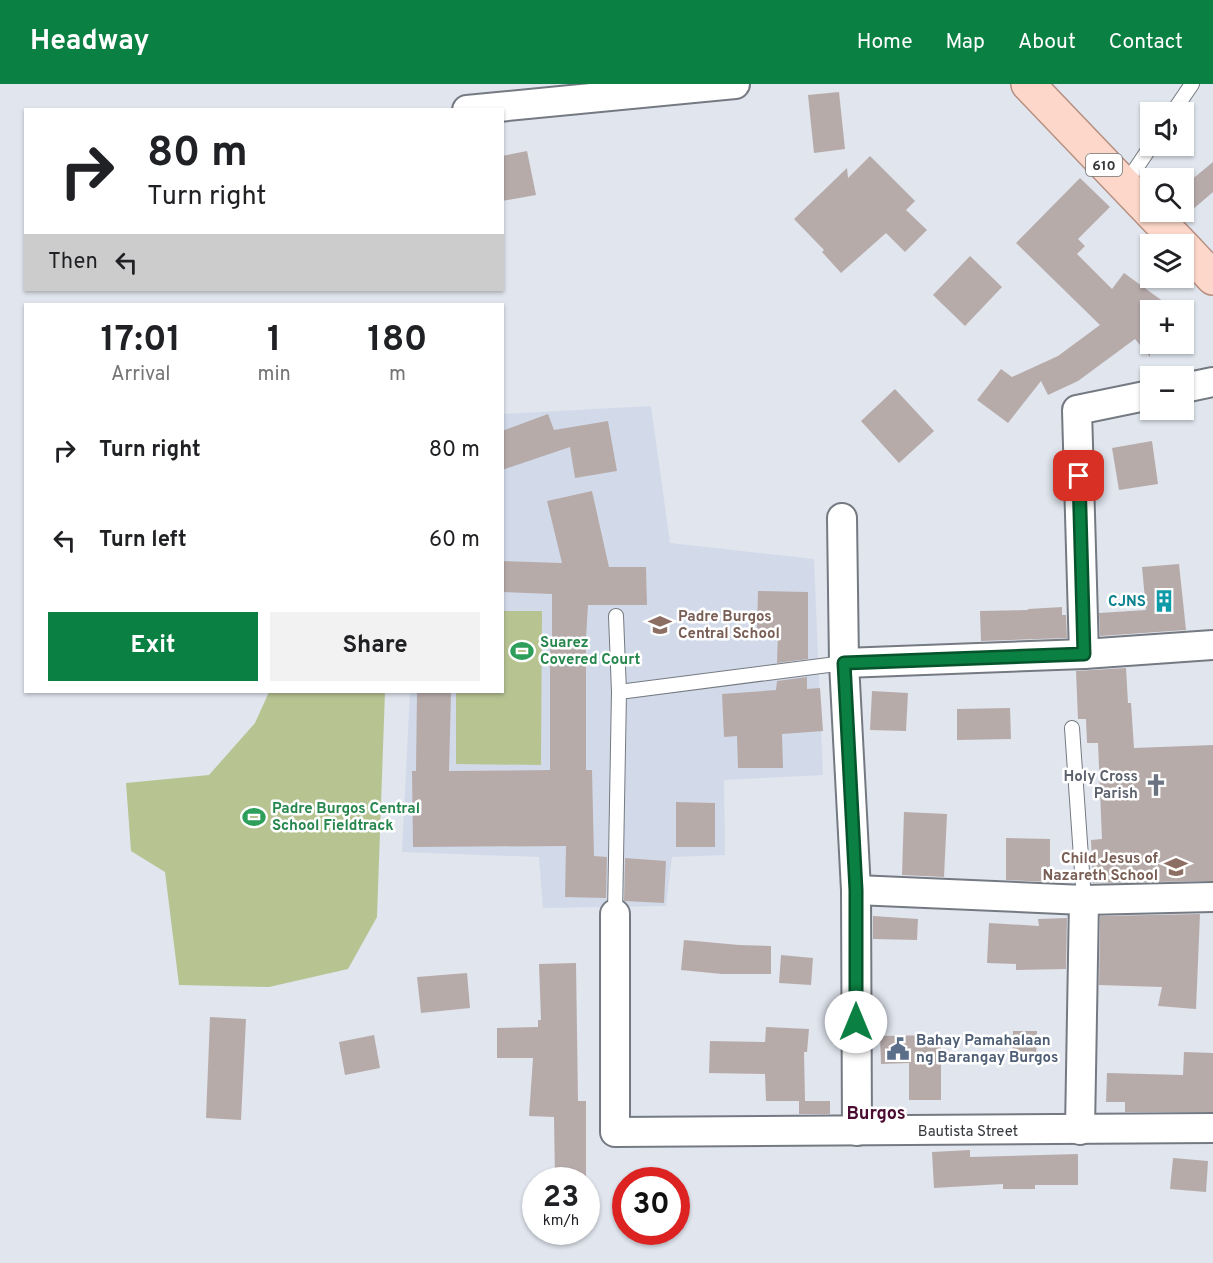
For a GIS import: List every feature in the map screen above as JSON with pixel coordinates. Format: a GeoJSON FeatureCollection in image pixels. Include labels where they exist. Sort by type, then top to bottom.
{"type":"FeatureCollection","features":[{"type":"Feature","properties":{"kind":"main road","name":"610"},"geometry":{"type":"LineString","coordinates":[[1028,84],[1170,234]]}},
{"type":"Feature","properties":{"kind":"main road","name":"610"},"geometry":{"type":"LineString","coordinates":[[1194,258],[1213,278]]}},
{"type":"Feature","properties":{"kind":"street"},"geometry":{"type":"LineString","coordinates":[[488,108],[735,84]]}},
{"type":"Feature","properties":{"kind":"street"},"geometry":{"type":"LineString","coordinates":[[1194,386],[1213,382]]}},
{"type":"Feature","properties":{"kind":"street"},"geometry":{"type":"LineString","coordinates":[[1084,654],[1077,410],[1140,397]]}},
{"type":"Feature","properties":{"kind":"street"},"geometry":{"type":"LineString","coordinates":[[842,518],[844,663],[856,890],[857,1131]]}},
{"type":"Feature","properties":{"kind":"street"},"geometry":{"type":"LineString","coordinates":[[844,663],[1084,654],[1213,645]]}},
{"type":"Feature","properties":{"kind":"street"},"geometry":{"type":"LineString","coordinates":[[856,890],[1084,900],[1213,897]]}},
{"type":"Feature","properties":{"kind":"street"},"geometry":{"type":"LineString","coordinates":[[1080,1130],[1084,900]]}},
{"type":"Feature","properties":{"kind":"street","name":"Bautista Street"},"geometry":{"type":"LineString","coordinates":[[615,914],[615,1132],[1213,1128]]}},
{"type":"Feature","properties":{"kind":"lane"},"geometry":{"type":"LineString","coordinates":[[1180,102],[1192,84]]}},
{"type":"Feature","properties":{"kind":"lane"},"geometry":{"type":"LineString","coordinates":[[1124,186],[1144,156]]}},
{"type":"Feature","properties":{"kind":"lane"},"geometry":{"type":"LineString","coordinates":[[615,914],[619,692],[616,616]]}},
{"type":"Feature","properties":{"kind":"lane"},"geometry":{"type":"LineString","coordinates":[[619,692],[844,663]]}},
{"type":"Feature","properties":{"kind":"lane"},"geometry":{"type":"LineString","coordinates":[[1072,728],[1084,900]]}},
{"type":"Feature","properties":{"kind":"shaded area","name":"Padre Burgos Central School"},"geometry":{"type":"Polygon","coordinates":[[[651,406],[670,543],[814,559],[823,775],[724,780],[725,855],[672,857],[666,906],[543,908],[539,857],[402,852],[410,693],[504,693],[504,414],[651,406]]]}},
{"type":"Feature","properties":{"kind":"green space","name":"Suarez Covered Court"},"geometry":{"type":"Polygon","coordinates":[[[504,611],[542,611],[541,765],[456,764],[456,693],[504,693],[504,611]]]}},
{"type":"Feature","properties":{"kind":"green space","name":"Padre Burgos Central School Fieldtrack"},"geometry":{"type":"Polygon","coordinates":[[[269,693],[385,693],[377,917],[348,969],[269,987],[179,985],[165,872],[131,851],[126,783],[209,775],[255,723],[269,693]]]}},
{"type":"Feature","properties":{"kind":"building"},"geometry":{"type":"Polygon","coordinates":[[[839,92],[845,149],[814,153],[808,95],[839,92]]]}},
{"type":"Feature","properties":{"kind":"building"},"geometry":{"type":"Polygon","coordinates":[[[527,151],[536,195],[504,201],[504,156],[527,151]]]}},
{"type":"Feature","properties":{"kind":"building"},"geometry":{"type":"Polygon","coordinates":[[[870,156],[915,201],[906,210],[927,230],[905,252],[886,233],[841,273],[822,252],[824,250],[794,219],[847,168],[848,178],[870,156]]]}},
{"type":"Feature","properties":{"kind":"building"},"geometry":{"type":"Polygon","coordinates":[[[1213,162],[1213,192],[1194,208],[1194,178],[1213,162]]]}},
{"type":"Feature","properties":{"kind":"building"},"geometry":{"type":"Polygon","coordinates":[[[1080,178],[1110,207],[1078,239],[1085,246],[1077,254],[1112,289],[1124,273],[1140,285],[1140,288],[1145,288],[1161,300],[1140,300],[1140,345],[1135,339],[1078,381],[1048,395],[1041,381],[1008,423],[977,400],[1001,369],[1012,377],[1058,356],[1100,325],[1016,243],[1080,178]]]}},
{"type":"Feature","properties":{"kind":"building"},"geometry":{"type":"Polygon","coordinates":[[[970,256],[1002,287],[965,326],[933,295],[970,256]]]}},
{"type":"Feature","properties":{"kind":"building"},"geometry":{"type":"Polygon","coordinates":[[[895,389],[934,431],[899,463],[861,421],[895,389]]]}},
{"type":"Feature","properties":{"kind":"building"},"geometry":{"type":"Polygon","coordinates":[[[548,414],[554,430],[608,421],[617,471],[575,478],[570,447],[504,469],[504,430],[548,414]]]}},
{"type":"Feature","properties":{"kind":"building"},"geometry":{"type":"Polygon","coordinates":[[[1152,441],[1158,484],[1119,490],[1112,448],[1152,441]]]}},
{"type":"Feature","properties":{"kind":"building"},"geometry":{"type":"Polygon","coordinates":[[[592,491],[609,567],[646,567],[647,605],[588,605],[586,770],[592,770],[594,856],[607,857],[606,898],[565,897],[566,846],[413,847],[412,771],[416,771],[417,693],[451,693],[449,771],[550,770],[552,594],[504,592],[504,561],[562,563],[547,501],[592,491]]]}},
{"type":"Feature","properties":{"kind":"building","name":"CJNS"},"geometry":{"type":"Polygon","coordinates":[[[1179,564],[1186,630],[1100,636],[1099,613],[1146,610],[1142,567],[1179,564]]]}},
{"type":"Feature","properties":{"kind":"building"},"geometry":{"type":"Polygon","coordinates":[[[758,591],[808,592],[808,659],[777,663],[778,630],[757,629],[758,591]]]}},
{"type":"Feature","properties":{"kind":"building"},"geometry":{"type":"Polygon","coordinates":[[[1062,607],[1062,615],[1066,615],[1067,638],[981,641],[980,611],[1062,607]]]}},
{"type":"Feature","properties":{"kind":"building"},"geometry":{"type":"Polygon","coordinates":[[[1126,668],[1134,748],[1213,745],[1213,881],[1093,883],[1091,840],[1102,839],[1098,743],[1087,743],[1086,719],[1078,719],[1076,671],[1126,668]]]}},
{"type":"Feature","properties":{"kind":"building"},"geometry":{"type":"Polygon","coordinates":[[[807,677],[807,689],[820,688],[823,731],[782,734],[783,768],[738,768],[737,736],[724,737],[722,694],[776,690],[777,681],[807,677]]]}},
{"type":"Feature","properties":{"kind":"building"},"geometry":{"type":"Polygon","coordinates":[[[872,691],[908,693],[906,731],[870,730],[872,691]]]}},
{"type":"Feature","properties":{"kind":"building"},"geometry":{"type":"Polygon","coordinates":[[[1010,708],[1011,739],[957,740],[957,709],[1010,708]]]}},
{"type":"Feature","properties":{"kind":"building"},"geometry":{"type":"Polygon","coordinates":[[[676,802],[715,803],[715,847],[676,847],[676,802]]]}},
{"type":"Feature","properties":{"kind":"building"},"geometry":{"type":"Polygon","coordinates":[[[904,812],[947,814],[944,877],[902,875],[904,812]]]}},
{"type":"Feature","properties":{"kind":"building"},"geometry":{"type":"Polygon","coordinates":[[[1006,838],[1050,839],[1050,882],[1006,880],[1006,838]]]}},
{"type":"Feature","properties":{"kind":"building"},"geometry":{"type":"Polygon","coordinates":[[[625,858],[666,861],[664,903],[624,901],[625,858]]]}},
{"type":"Feature","properties":{"kind":"building"},"geometry":{"type":"Polygon","coordinates":[[[1200,914],[1196,1009],[1158,1006],[1162,987],[1099,985],[1100,916],[1200,914]]]}},
{"type":"Feature","properties":{"kind":"building"},"geometry":{"type":"Polygon","coordinates":[[[873,916],[918,919],[917,940],[873,939],[873,916]]]}},
{"type":"Feature","properties":{"kind":"building"},"geometry":{"type":"Polygon","coordinates":[[[1067,918],[1066,969],[1016,970],[1016,964],[987,963],[989,923],[1039,926],[1038,919],[1067,918]]]}},
{"type":"Feature","properties":{"kind":"building"},"geometry":{"type":"Polygon","coordinates":[[[684,940],[771,946],[771,974],[722,974],[681,970],[684,940]]]}},
{"type":"Feature","properties":{"kind":"building"},"geometry":{"type":"Polygon","coordinates":[[[781,955],[813,958],[811,985],[779,983],[781,955]]]}},
{"type":"Feature","properties":{"kind":"building"},"geometry":{"type":"Polygon","coordinates":[[[576,963],[578,1101],[586,1101],[586,1167],[555,1167],[554,1117],[529,1116],[533,1058],[497,1058],[497,1028],[538,1027],[538,1020],[541,1020],[539,964],[576,963]]]}},
{"type":"Feature","properties":{"kind":"building"},"geometry":{"type":"Polygon","coordinates":[[[467,973],[470,1008],[421,1013],[417,977],[467,973]]]}},
{"type":"Feature","properties":{"kind":"building"},"geometry":{"type":"Polygon","coordinates":[[[210,1017],[246,1019],[241,1120],[206,1118],[210,1017]]]}},
{"type":"Feature","properties":{"kind":"building"},"geometry":{"type":"Polygon","coordinates":[[[766,1027],[809,1029],[807,1052],[804,1052],[805,1101],[830,1101],[830,1114],[799,1114],[799,1101],[766,1101],[765,1074],[709,1073],[710,1041],[765,1042],[766,1027]]]}},
{"type":"Feature","properties":{"kind":"building"},"geometry":{"type":"Polygon","coordinates":[[[1013,1031],[1037,1031],[1036,1061],[1012,1060],[1013,1031]]]}},
{"type":"Feature","properties":{"kind":"building"},"geometry":{"type":"Polygon","coordinates":[[[374,1035],[380,1068],[345,1075],[339,1042],[374,1035]]]}},
{"type":"Feature","properties":{"kind":"building"},"geometry":{"type":"Polygon","coordinates":[[[941,1035],[941,1100],[909,1100],[909,1063],[881,1064],[880,1036],[941,1035]]]}},
{"type":"Feature","properties":{"kind":"building"},"geometry":{"type":"Polygon","coordinates":[[[1184,1052],[1213,1053],[1213,1112],[1125,1112],[1125,1102],[1106,1102],[1107,1073],[1183,1075],[1184,1052]]]}},
{"type":"Feature","properties":{"kind":"building"},"geometry":{"type":"Polygon","coordinates":[[[970,1150],[970,1157],[1078,1154],[1078,1185],[1035,1185],[1035,1189],[1003,1189],[1003,1184],[934,1188],[932,1152],[970,1150]]]}},
{"type":"Feature","properties":{"kind":"building"},"geometry":{"type":"Polygon","coordinates":[[[1173,1158],[1208,1161],[1206,1192],[1170,1189],[1173,1158]]]}},
{"type":"Feature","properties":{"kind":"place","name":"CJNS"},"geometry":{"type":"Point","coordinates":[1164,601]}},
{"type":"Feature","properties":{"kind":"place","name":"Padre Burgos Central School"},"geometry":{"type":"Point","coordinates":[660,625]}},
{"type":"Feature","properties":{"kind":"place","name":"Suarez Covered Court"},"geometry":{"type":"Point","coordinates":[522,651]}},
{"type":"Feature","properties":{"kind":"place","name":"Holy Cross Parish"},"geometry":{"type":"Point","coordinates":[1156,785]}},
{"type":"Feature","properties":{"kind":"place","name":"Padre Burgos Central School Fieldtrack"},"geometry":{"type":"Point","coordinates":[254,817]}},
{"type":"Feature","properties":{"kind":"place","name":"Child Jesus of Nazareth School"},"geometry":{"type":"Point","coordinates":[1176,867]}},
{"type":"Feature","properties":{"kind":"place","name":"Bahay Pamahalaan ng Barangay Burgos"},"geometry":{"type":"Point","coordinates":[898,1049]}},
{"type":"Feature","properties":{"kind":"district","name":"Burgos"},"geometry":{"type":"Point","coordinates":[876,1113]}},
{"type":"Feature","properties":{"kind":"route"},"geometry":{"type":"LineString","coordinates":[[856,1022],[856,890],[844,663],[1084,654],[1079,476]]}}]}
